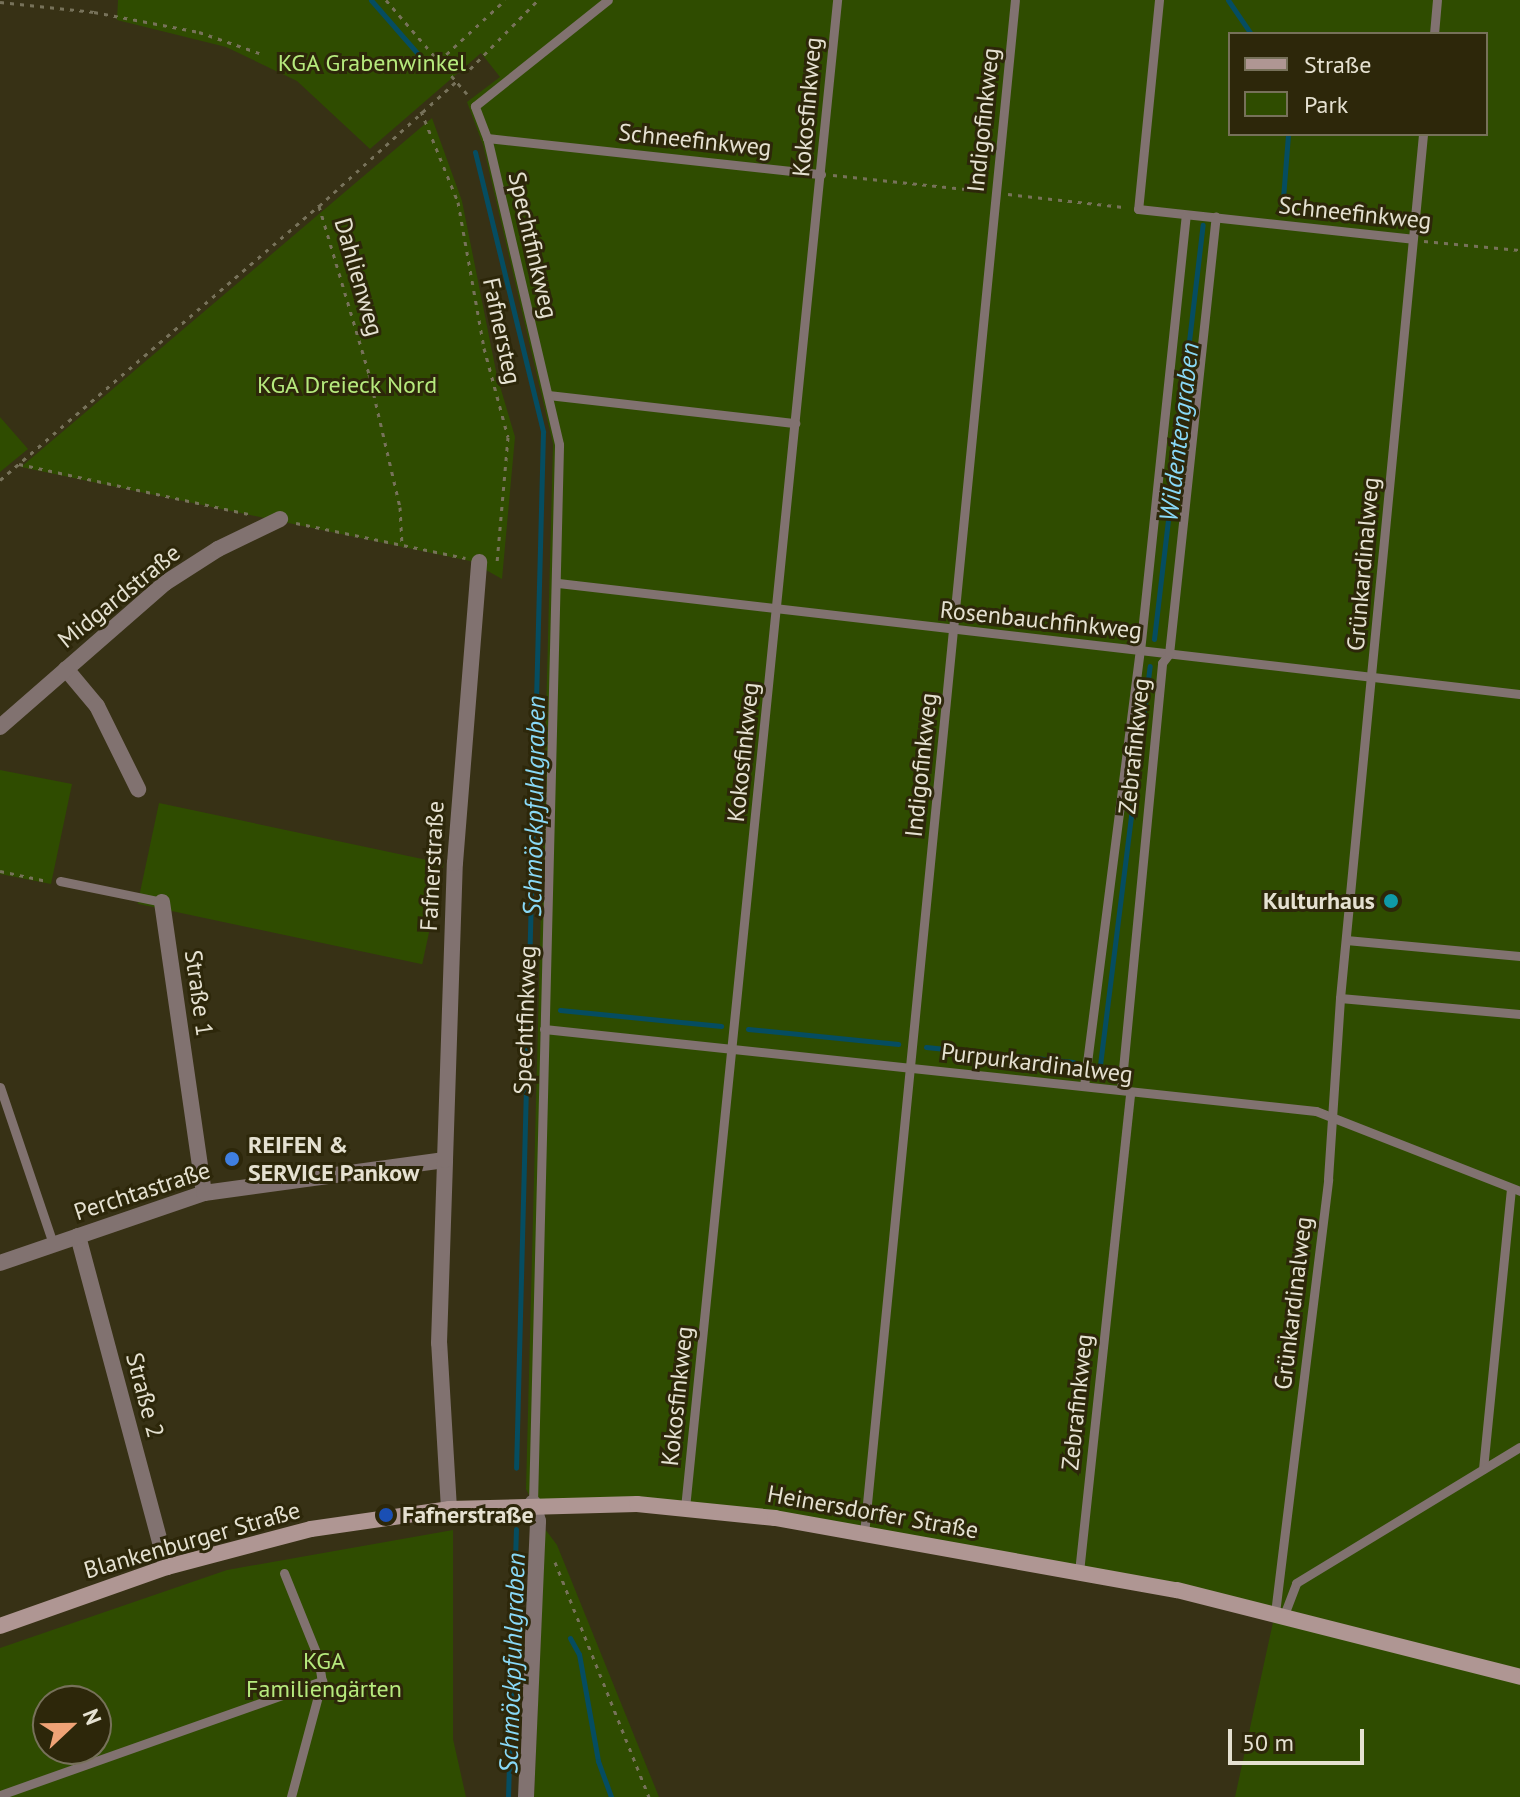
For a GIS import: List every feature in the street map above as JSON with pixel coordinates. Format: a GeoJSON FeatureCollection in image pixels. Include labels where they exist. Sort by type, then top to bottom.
{"type":"FeatureCollection","features":[{"type":"Feature","properties":{"kind":"main road","name":"Heinersdorfer Straße"},"geometry":{"type":"LineString","coordinates":[[449,1509],[533,1503],[685,1508],[864,1534],[1079,1572],[1280,1614],[1520,1677]]}},
{"type":"Feature","properties":{"kind":"main road","name":"Blankenburger Straße"},"geometry":{"type":"LineString","coordinates":[[0,1626],[167,1567],[311,1529],[449,1509]]}},
{"type":"Feature","properties":{"kind":"street","name":"Midgardstraße"},"geometry":{"type":"LineString","coordinates":[[0,727],[165,583],[218,549],[280,519]]}},
{"type":"Feature","properties":{"kind":"street","name":"Fafnerstraße"},"geometry":{"type":"LineString","coordinates":[[449,1509],[439,1343],[455,863],[479,562]]}},
{"type":"Feature","properties":{"kind":"street"},"geometry":{"type":"LineString","coordinates":[[66,669],[97,706],[138,789]]}},
{"type":"Feature","properties":{"kind":"street","name":"Straße 1"},"geometry":{"type":"LineString","coordinates":[[162,902],[204,1193]]}},
{"type":"Feature","properties":{"kind":"street","name":"Perchtastraße"},"geometry":{"type":"LineString","coordinates":[[0,1263],[204,1193],[445,1160]]}},
{"type":"Feature","properties":{"kind":"street","name":"Straße 2"},"geometry":{"type":"LineString","coordinates":[[78,1236],[167,1567]]}},
{"type":"Feature","properties":{"kind":"street"},"geometry":{"type":"LineString","coordinates":[[526,1797],[538,1521],[533,1503]]}},
{"type":"Feature","properties":{"kind":"lane"},"geometry":{"type":"LineString","coordinates":[[475,106],[608,0]]}},
{"type":"Feature","properties":{"kind":"lane","name":"Kokosfinkweg"},"geometry":{"type":"LineString","coordinates":[[685,1508],[779,608],[837,0]]}},
{"type":"Feature","properties":{"kind":"lane","name":"Indigofinkweg"},"geometry":{"type":"LineString","coordinates":[[864,1534],[956,631],[1015,0]]}},
{"type":"Feature","properties":{"kind":"lane"},"geometry":{"type":"LineString","coordinates":[[1138,209],[1159,0]]}},
{"type":"Feature","properties":{"kind":"lane"},"geometry":{"type":"LineString","coordinates":[[1434,32],[1437,0]]}},
{"type":"Feature","properties":{"kind":"lane","name":"Spechtfinkweg"},"geometry":{"type":"LineString","coordinates":[[475,106],[487,138],[559,444],[558,583],[533,1503]]}},
{"type":"Feature","properties":{"kind":"lane","name":"Grünkardinalweg"},"geometry":{"type":"LineString","coordinates":[[1280,1614],[1328,1179],[1340,998],[1423,136]]}},
{"type":"Feature","properties":{"kind":"lane","name":"Schneefinkweg"},"geometry":{"type":"LineString","coordinates":[[487,138],[821,174]]}},
{"type":"Feature","properties":{"kind":"lane","name":"Schneefinkweg"},"geometry":{"type":"LineString","coordinates":[[1138,209],[1412,239]]}},
{"type":"Feature","properties":{"kind":"lane","name":"Zebrafinkweg"},"geometry":{"type":"LineString","coordinates":[[1084,1086],[1140,651],[1186,215]]}},
{"type":"Feature","properties":{"kind":"lane","name":"Zebrafinkweg"},"geometry":{"type":"LineString","coordinates":[[1079,1572],[1126,1092],[1162,663],[1169,654],[1216,217]]}},
{"type":"Feature","properties":{"kind":"lane"},"geometry":{"type":"LineString","coordinates":[[548,395],[795,423]]}},
{"type":"Feature","properties":{"kind":"lane","name":"Rosenbauchfinkweg"},"geometry":{"type":"LineString","coordinates":[[558,583],[1520,694]]}},
{"type":"Feature","properties":{"kind":"lane","name":"Straße 1"},"geometry":{"type":"LineString","coordinates":[[60,881],[162,902]]}},
{"type":"Feature","properties":{"kind":"lane"},"geometry":{"type":"LineString","coordinates":[[1346,940],[1520,956]]}},
{"type":"Feature","properties":{"kind":"lane"},"geometry":{"type":"LineString","coordinates":[[1340,998],[1520,1014]]}},
{"type":"Feature","properties":{"kind":"lane","name":"Purpurkardinalweg"},"geometry":{"type":"LineString","coordinates":[[544,1029],[732,1053],[910,1068],[1331,1114],[1516,1189],[1483,1469]]}},
{"type":"Feature","properties":{"kind":"lane"},"geometry":{"type":"LineString","coordinates":[[0,1087],[53,1244]]}},
{"type":"Feature","properties":{"kind":"lane"},"geometry":{"type":"LineString","coordinates":[[1280,1614],[1296,1583],[1520,1447]]}},
{"type":"Feature","properties":{"kind":"lane"},"geometry":{"type":"LineString","coordinates":[[284,1573],[318,1657],[322,1681],[291,1797]]}},
{"type":"Feature","properties":{"kind":"lane"},"geometry":{"type":"LineString","coordinates":[[0,1795],[322,1681]]}},
{"type":"Feature","properties":{"kind":"path"},"geometry":{"type":"LineString","coordinates":[[386,0],[458,80],[475,106]]}},
{"type":"Feature","properties":{"kind":"path"},"geometry":{"type":"LineString","coordinates":[[439,61],[505,0]]}},
{"type":"Feature","properties":{"kind":"path"},"geometry":{"type":"LineString","coordinates":[[470,69],[538,0]]}},
{"type":"Feature","properties":{"kind":"path"},"geometry":{"type":"LineString","coordinates":[[0,2],[94,12],[199,32],[259,53]]}},
{"type":"Feature","properties":{"kind":"path"},"geometry":{"type":"LineString","coordinates":[[0,480],[319,206],[458,80]]}},
{"type":"Feature","properties":{"kind":"path","name":"Fafnersteg"},"geometry":{"type":"LineString","coordinates":[[421,111],[458,202],[484,348],[508,437],[497,565]]}},
{"type":"Feature","properties":{"kind":"path"},"geometry":{"type":"LineString","coordinates":[[821,174],[1138,209]]}},
{"type":"Feature","properties":{"kind":"path","name":"Dahlienweg"},"geometry":{"type":"LineString","coordinates":[[319,206],[369,374],[400,507],[402,546]]}},
{"type":"Feature","properties":{"kind":"path","name":"Schneefinkweg"},"geometry":{"type":"LineString","coordinates":[[1412,239],[1520,250]]}},
{"type":"Feature","properties":{"kind":"path"},"geometry":{"type":"LineString","coordinates":[[0,871],[60,881]]}},
{"type":"Feature","properties":{"kind":"path"},"geometry":{"type":"LineString","coordinates":[[550,1550],[649,1797]]}},
{"type":"Feature","properties":{"kind":"green space","name":"KGA Grabenwinkel"},"geometry":{"type":"Polygon","coordinates":[[[118,0],[1520,0],[1520,1797],[1235,1797],[1275,1613],[775,1518],[533,1503],[526,1489],[553,444],[483,145],[467,102],[500,77],[481,53],[370,149],[297,81],[226,47],[117,20],[118,0]]]}},
{"type":"Feature","properties":{"kind":"green space","name":"KGA Dreieck Nord"},"geometry":{"type":"Polygon","coordinates":[[[432,118],[462,201],[497,376],[515,437],[502,579],[470,561],[21,467],[432,118]]]}},
{"type":"Feature","properties":{"kind":"green space"},"geometry":{"type":"Polygon","coordinates":[[[0,417],[28,449],[0,472],[0,417]]]}},
{"type":"Feature","properties":{"kind":"green space"},"geometry":{"type":"Polygon","coordinates":[[[0,770],[72,784],[51,884],[0,874],[0,770]]]}},
{"type":"Feature","properties":{"kind":"green space"},"geometry":{"type":"Polygon","coordinates":[[[159,803],[444,864],[422,964],[138,904],[159,803]]]}},
{"type":"Feature","properties":{"kind":"green space"},"geometry":{"type":"Polygon","coordinates":[[[545,1529],[557,1545],[659,1797],[534,1797],[545,1529]]]}},
{"type":"Feature","properties":{"kind":"green space","name":"KGA Familiengärten"},"geometry":{"type":"Polygon","coordinates":[[[453,1530],[453,1739],[466,1797],[0,1797],[0,1648],[227,1570],[453,1530]]]}},
{"type":"Feature","properties":{"kind":"waterway","name":"Schmöckpfuhlgraben"},"geometry":{"type":"LineString","coordinates":[[371,0],[433,71]]}},
{"type":"Feature","properties":{"kind":"waterway","name":"Wildentengraben"},"geometry":{"type":"LineString","coordinates":[[1228,0],[1250,32]]}},
{"type":"Feature","properties":{"kind":"waterway","name":"Wildentengraben"},"geometry":{"type":"LineString","coordinates":[[1282,211],[1288,136]]}},
{"type":"Feature","properties":{"kind":"waterway","name":"Schmöckpfuhlgraben"},"geometry":{"type":"LineString","coordinates":[[475,152],[543,432],[516,1468]]}},
{"type":"Feature","properties":{"kind":"waterway","name":"Wildentengraben"},"geometry":{"type":"LineString","coordinates":[[1154,639],[1203,225]]}},
{"type":"Feature","properties":{"kind":"waterway","name":"Wildentengraben"},"geometry":{"type":"LineString","coordinates":[[1100,1065],[1150,666]]}},
{"type":"Feature","properties":{"kind":"waterway","name":"Wildentengraben"},"geometry":{"type":"LineString","coordinates":[[560,1010],[721,1026]]}},
{"type":"Feature","properties":{"kind":"waterway","name":"Wildentengraben"},"geometry":{"type":"LineString","coordinates":[[748,1029],[898,1044]]}},
{"type":"Feature","properties":{"kind":"waterway","name":"Wildentengraben"},"geometry":{"type":"LineString","coordinates":[[926,1047],[1073,1062]]}},
{"type":"Feature","properties":{"kind":"waterway","name":"Schmöckpfuhlgraben"},"geometry":{"type":"LineString","coordinates":[[508,1797],[516,1529]]}},
{"type":"Feature","properties":{"kind":"waterway"},"geometry":{"type":"LineString","coordinates":[[570,1638],[579,1654],[598,1761],[611,1797]]}},
{"type":"Feature","properties":{"kind":"place","name":"Kulturhaus"},"geometry":{"type":"Point","coordinates":[1391,901]}},
{"type":"Feature","properties":{"kind":"place","name":"REIFEN & SERVICE Pankow"},"geometry":{"type":"Point","coordinates":[232,1159]}},
{"type":"Feature","properties":{"kind":"place","name":"Fafnerstraße"},"geometry":{"type":"Point","coordinates":[386,1515]}}]}
